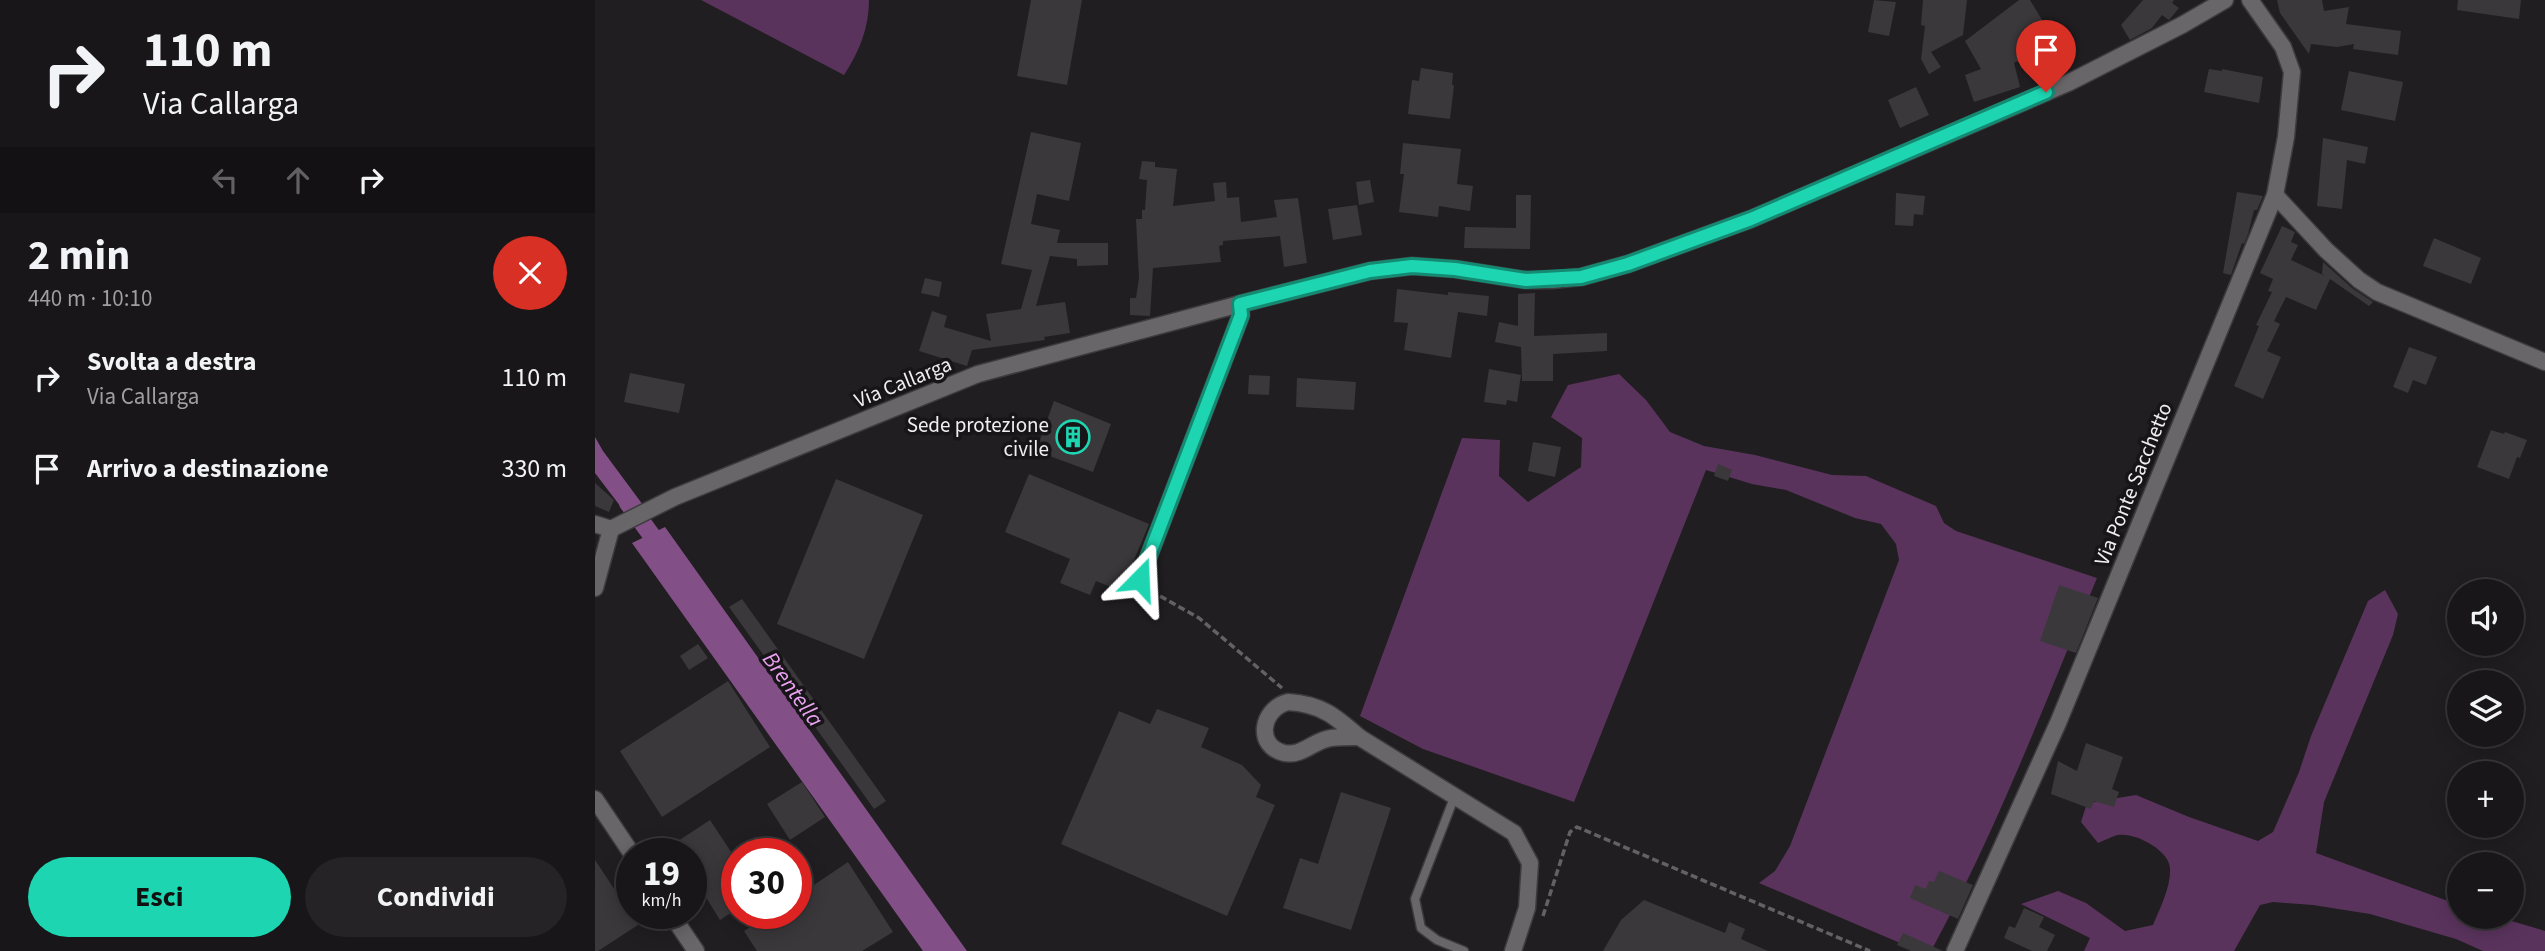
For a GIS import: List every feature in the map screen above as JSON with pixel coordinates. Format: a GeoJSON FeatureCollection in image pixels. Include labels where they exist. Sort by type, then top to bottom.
{"type":"FeatureCollection","features":[{"type":"Feature","properties":{"kind":"street","name":"Via Callarga"},"geometry":{"type":"LineString","coordinates":[[603,527],[978,374],[1240,304],[1370,271],[1412,266],[1455,269],[1526,280],[1552,280],[1581,277],[1628,264],[1751,219],[2068,82],[2182,25],[2204,6],[2225,0]]}},
{"type":"Feature","properties":{"kind":"street","name":"Via Ponte Sacchetto"},"geometry":{"type":"LineString","coordinates":[[1955,951],[2058,723],[2275,195],[2286,137],[2292,72],[2283,47],[2250,0]]}},
{"type":"Feature","properties":{"kind":"street","name":"Via Ponte Sacchetto"},"geometry":{"type":"LineString","coordinates":[[2261,0],[2268,23]]}},
{"type":"Feature","properties":{"kind":"street"},"geometry":{"type":"LineString","coordinates":[[2275,195],[2326,250],[2359,280],[2378,292],[2545,362]]}},
{"type":"Feature","properties":{"kind":"street"},"geometry":{"type":"LineString","coordinates":[[1140,579],[1241,315],[1240,304]]}},
{"type":"Feature","properties":{"kind":"street"},"geometry":{"type":"LineString","coordinates":[[595,588],[603,527]]}},
{"type":"Feature","properties":{"kind":"street"},"geometry":{"type":"LineString","coordinates":[[1359,737],[1331,738],[1297,753],[1281,752],[1269,742],[1266,720],[1269,713],[1281,704],[1315,705],[1333,715],[1359,737],[1514,833],[1530,863],[1527,908],[1513,951]]}},
{"type":"Feature","properties":{"kind":"street"},"geometry":{"type":"LineString","coordinates":[[595,799],[621,838]]}},
{"type":"Feature","properties":{"kind":"street"},"geometry":{"type":"LineString","coordinates":[[681,929],[696,951]]}},
{"type":"Feature","properties":{"kind":"lane"},"geometry":{"type":"LineString","coordinates":[[1454,798],[1415,899],[1420,928],[1437,940],[1464,951]]}},
{"type":"Feature","properties":{"kind":"path"},"geometry":{"type":"LineString","coordinates":[[1140,579],[1151,591],[1199,618],[1272,678],[1296,703]]}},
{"type":"Feature","properties":{"kind":"path"},"geometry":{"type":"LineString","coordinates":[[1543,917],[1570,832],[1577,827],[1870,951]]}},
{"type":"Feature","properties":{"kind":"shaded area"},"geometry":{"type":"Polygon","coordinates":[[[701,0],[869,0],[862,39],[844,75],[701,0]]]}},
{"type":"Feature","properties":{"kind":"shaded area"},"geometry":{"type":"Polygon","coordinates":[[[1619,374],[1646,400],[1670,432],[1704,446],[1755,455],[1832,475],[1866,476],[1936,506],[1944,523],[1956,531],[2097,578],[1998,814],[1931,951],[1919,951],[1759,883],[1775,871],[1790,846],[1899,560],[1896,544],[1881,524],[1855,518],[1786,490],[1752,484],[1706,470],[1574,802],[1423,749],[1360,716],[1462,438],[1500,440],[1499,476],[1528,502],[1581,467],[1582,438],[1551,417],[1568,385],[1619,374]]]}},
{"type":"Feature","properties":{"kind":"shaded area"},"geometry":{"type":"Polygon","coordinates":[[[595,437],[643,505],[627,515],[595,473],[595,437]]]}},
{"type":"Feature","properties":{"kind":"shaded area"},"geometry":{"type":"Polygon","coordinates":[[[665,527],[967,951],[923,951],[632,543],[665,527]]]}},
{"type":"Feature","properties":{"kind":"shaded area"},"geometry":{"type":"Polygon","coordinates":[[[2385,590],[2398,614],[2393,635],[2324,802],[2316,853],[2447,901],[2447,929],[2524,929],[2524,925],[2545,931],[2545,951],[2483,951],[2456,939],[2370,914],[2273,902],[2260,905],[2234,951],[2084,951],[2090,938],[2021,904],[2058,891],[2086,903],[2125,931],[2153,925],[2169,883],[2168,861],[2158,849],[2133,836],[2118,835],[2098,843],[2081,822],[2087,803],[2136,795],[2258,841],[2273,832],[2368,601],[2385,590]]]}},
{"type":"Feature","properties":{"kind":"building"},"geometry":{"type":"Polygon","coordinates":[[[1031,0],[1082,0],[1067,85],[1017,76],[1031,0]]]}},
{"type":"Feature","properties":{"kind":"building"},"geometry":{"type":"Polygon","coordinates":[[[1874,0],[1896,2],[1889,36],[1868,32],[1874,0]]]}},
{"type":"Feature","properties":{"kind":"building"},"geometry":{"type":"Polygon","coordinates":[[[1923,0],[1967,0],[1963,35],[1931,52],[1941,67],[1929,74],[1921,59],[1925,26],[1921,25],[1923,0]]]}},
{"type":"Feature","properties":{"kind":"building"},"geometry":{"type":"Polygon","coordinates":[[[2019,0],[2030,0],[2045,25],[2044,35],[2027,57],[2014,63],[2020,87],[1974,102],[1965,75],[1981,69],[1965,41],[2019,0]]]}},
{"type":"Feature","properties":{"kind":"building"},"geometry":{"type":"Polygon","coordinates":[[[2143,0],[2174,0],[2172,3],[2179,8],[2169,20],[2162,15],[2152,28],[2130,40],[2121,25],[2143,0]]]}},
{"type":"Feature","properties":{"kind":"building"},"geometry":{"type":"Polygon","coordinates":[[[2277,0],[2322,0],[2324,11],[2349,7],[2346,24],[2401,31],[2398,55],[2353,49],[2354,44],[2337,47],[2311,44],[2309,54],[2280,13],[2277,0]]]}},
{"type":"Feature","properties":{"kind":"building"},"geometry":{"type":"Polygon","coordinates":[[[2458,0],[2521,0],[2519,19],[2457,10],[2458,0]]]}},
{"type":"Feature","properties":{"kind":"building"},"geometry":{"type":"Polygon","coordinates":[[[1421,68],[1453,73],[1450,119],[1408,114],[1412,80],[1419,81],[1421,68]]]}},
{"type":"Feature","properties":{"kind":"building"},"geometry":{"type":"Polygon","coordinates":[[[2209,69],[2263,77],[2259,103],[2204,92],[2209,69]]]}},
{"type":"Feature","properties":{"kind":"building"},"geometry":{"type":"Polygon","coordinates":[[[2349,71],[2403,82],[2395,121],[2341,110],[2349,71]]]}},
{"type":"Feature","properties":{"kind":"building"},"geometry":{"type":"Polygon","coordinates":[[[1916,87],[1929,115],[1900,128],[1888,100],[1916,87]]]}},
{"type":"Feature","properties":{"kind":"building"},"geometry":{"type":"Polygon","coordinates":[[[1031,132],[1081,143],[1069,201],[1037,194],[1031,224],[1060,230],[1057,243],[1108,243],[1108,265],[1077,266],[1077,259],[1050,256],[1036,306],[1065,302],[1070,333],[1044,337],[1045,340],[972,350],[967,366],[919,351],[932,311],[947,316],[944,327],[991,341],[986,314],[1021,309],[1032,270],[1001,264],[1031,132]]]}},
{"type":"Feature","properties":{"kind":"building"},"geometry":{"type":"Polygon","coordinates":[[[2323,138],[2368,147],[2365,164],[2347,160],[2342,209],[2317,206],[2323,138]]]}},
{"type":"Feature","properties":{"kind":"building"},"geometry":{"type":"Polygon","coordinates":[[[1403,143],[1461,149],[1457,184],[1473,186],[1470,211],[1439,206],[1438,217],[1399,212],[1404,174],[1400,174],[1403,143]]]}},
{"type":"Feature","properties":{"kind":"building"},"geometry":{"type":"Polygon","coordinates":[[[1142,161],[1155,162],[1155,167],[1177,169],[1173,206],[1215,201],[1213,183],[1226,182],[1227,198],[1239,197],[1241,222],[1277,217],[1274,200],[1298,198],[1307,263],[1284,267],[1280,236],[1223,241],[1223,245],[1219,246],[1221,262],[1153,268],[1150,316],[1130,315],[1130,298],[1136,298],[1139,278],[1136,219],[1142,219],[1142,210],[1145,210],[1147,180],[1139,179],[1142,161]]]}},
{"type":"Feature","properties":{"kind":"building"},"geometry":{"type":"Polygon","coordinates":[[[1370,180],[1374,202],[1359,205],[1356,182],[1370,180]]]}},
{"type":"Feature","properties":{"kind":"building"},"geometry":{"type":"Polygon","coordinates":[[[2237,192],[2263,196],[2257,210],[2254,210],[2248,234],[2231,275],[2223,273],[2237,192]]]}},
{"type":"Feature","properties":{"kind":"building"},"geometry":{"type":"Polygon","coordinates":[[[1896,193],[1925,196],[1923,215],[1914,214],[1913,226],[1895,225],[1896,193]]]}},
{"type":"Feature","properties":{"kind":"building"},"geometry":{"type":"Polygon","coordinates":[[[1516,195],[1531,195],[1530,249],[1464,248],[1465,227],[1516,228],[1516,195]]]}},
{"type":"Feature","properties":{"kind":"building"},"geometry":{"type":"Polygon","coordinates":[[[1357,205],[1362,235],[1333,240],[1328,209],[1357,205]]]}},
{"type":"Feature","properties":{"kind":"building"},"geometry":{"type":"Polygon","coordinates":[[[2282,226],[2295,232],[2291,242],[2298,245],[2291,260],[2325,276],[2322,274],[2323,262],[2352,288],[2373,302],[2369,306],[2330,279],[2316,310],[2286,297],[2274,321],[2280,324],[2267,351],[2281,357],[2263,399],[2234,386],[2259,326],[2256,325],[2272,292],[2268,291],[2273,279],[2260,273],[2282,226]]]}},
{"type":"Feature","properties":{"kind":"building"},"geometry":{"type":"Polygon","coordinates":[[[2434,238],[2481,258],[2471,284],[2423,266],[2434,238]]]}},
{"type":"Feature","properties":{"kind":"building"},"geometry":{"type":"Polygon","coordinates":[[[925,278],[942,282],[939,297],[921,293],[925,278]]]}},
{"type":"Feature","properties":{"kind":"building"},"geometry":{"type":"Polygon","coordinates":[[[1397,289],[1448,295],[1448,292],[1489,296],[1487,316],[1458,312],[1451,358],[1404,350],[1408,323],[1394,322],[1397,289]]]}},
{"type":"Feature","properties":{"kind":"building"},"geometry":{"type":"Polygon","coordinates":[[[1535,293],[1534,336],[1607,333],[1607,351],[1553,354],[1553,381],[1522,381],[1521,347],[1495,342],[1499,322],[1518,326],[1518,294],[1535,293]]]}},
{"type":"Feature","properties":{"kind":"building"},"geometry":{"type":"Polygon","coordinates":[[[2409,347],[2437,357],[2426,385],[2413,380],[2408,393],[2393,387],[2409,347]]]}},
{"type":"Feature","properties":{"kind":"building"},"geometry":{"type":"Polygon","coordinates":[[[1489,369],[1521,375],[1517,402],[1507,400],[1506,405],[1484,402],[1489,369]]]}},
{"type":"Feature","properties":{"kind":"building"},"geometry":{"type":"Polygon","coordinates":[[[630,373],[685,384],[679,413],[624,402],[630,373]]]}},
{"type":"Feature","properties":{"kind":"building"},"geometry":{"type":"Polygon","coordinates":[[[1249,375],[1270,376],[1269,395],[1248,394],[1249,375]]]}},
{"type":"Feature","properties":{"kind":"building"},"geometry":{"type":"Polygon","coordinates":[[[1297,378],[1356,382],[1354,410],[1296,407],[1297,378]]]}},
{"type":"Feature","properties":{"kind":"building","name":"Sede protezione civile"},"geometry":{"type":"Polygon","coordinates":[[[1054,401],[1111,424],[1093,472],[1036,451],[1054,401]]]}},
{"type":"Feature","properties":{"kind":"building"},"geometry":{"type":"Polygon","coordinates":[[[2491,430],[2527,440],[2509,479],[2477,467],[2491,430]]]}},
{"type":"Feature","properties":{"kind":"building"},"geometry":{"type":"Polygon","coordinates":[[[1533,442],[1561,447],[1555,477],[1528,471],[1533,442]]]}},
{"type":"Feature","properties":{"kind":"building"},"geometry":{"type":"Polygon","coordinates":[[[1718,464],[1732,470],[1728,481],[1714,476],[1718,464]]]}},
{"type":"Feature","properties":{"kind":"building"},"geometry":{"type":"Polygon","coordinates":[[[1029,474],[1149,524],[1125,582],[1120,579],[1116,589],[1096,581],[1090,595],[1060,583],[1070,559],[1005,532],[1029,474]]]}},
{"type":"Feature","properties":{"kind":"building"},"geometry":{"type":"Polygon","coordinates":[[[836,479],[923,515],[864,659],[777,624],[836,479]]]}},
{"type":"Feature","properties":{"kind":"building"},"geometry":{"type":"Polygon","coordinates":[[[595,483],[614,500],[609,512],[595,506],[595,483]]]}},
{"type":"Feature","properties":{"kind":"building"},"geometry":{"type":"Polygon","coordinates":[[[2059,585],[2098,598],[2076,653],[2040,641],[2059,585]]]}},
{"type":"Feature","properties":{"kind":"building"},"geometry":{"type":"Polygon","coordinates":[[[742,599],[886,801],[874,809],[729,607],[742,599]]]}},
{"type":"Feature","properties":{"kind":"building"},"geometry":{"type":"Polygon","coordinates":[[[698,644],[708,658],[689,670],[680,656],[698,644]]]}},
{"type":"Feature","properties":{"kind":"building"},"geometry":{"type":"Polygon","coordinates":[[[728,681],[770,747],[662,817],[620,751],[728,681]]]}},
{"type":"Feature","properties":{"kind":"building"},"geometry":{"type":"Polygon","coordinates":[[[1157,709],[1209,728],[1201,747],[1242,765],[1261,785],[1256,797],[1275,805],[1227,916],[1061,844],[1119,711],[1150,724],[1157,709]]]}},
{"type":"Feature","properties":{"kind":"building"},"geometry":{"type":"Polygon","coordinates":[[[2086,743],[2123,757],[2112,789],[2119,792],[2114,807],[2094,801],[2091,809],[2051,794],[2058,761],[2077,771],[2086,743]]]}},
{"type":"Feature","properties":{"kind":"building"},"geometry":{"type":"Polygon","coordinates":[[[802,782],[825,817],[793,838],[789,838],[767,804],[802,782]]]}},
{"type":"Feature","properties":{"kind":"building"},"geometry":{"type":"Polygon","coordinates":[[[1341,792],[1391,808],[1351,930],[1283,908],[1300,858],[1318,864],[1341,792]]]}},
{"type":"Feature","properties":{"kind":"building"},"geometry":{"type":"Polygon","coordinates":[[[710,820],[722,838],[720,920],[707,899],[707,838],[683,838],[710,820]]]}},
{"type":"Feature","properties":{"kind":"building"},"geometry":{"type":"Polygon","coordinates":[[[595,860],[616,892],[616,929],[632,929],[595,951],[595,860]]]}},
{"type":"Feature","properties":{"kind":"building"},"geometry":{"type":"Polygon","coordinates":[[[848,862],[893,932],[862,951],[757,951],[744,931],[747,929],[812,929],[812,886],[848,862]]]}},
{"type":"Feature","properties":{"kind":"building"},"geometry":{"type":"Polygon","coordinates":[[[1939,871],[1973,885],[1958,919],[1910,898],[1915,885],[1926,889],[1929,881],[1934,882],[1939,871]]]}},
{"type":"Feature","properties":{"kind":"building"},"geometry":{"type":"Polygon","coordinates":[[[1644,900],[1725,933],[1729,922],[1745,929],[1741,939],[1768,951],[1603,951],[1621,920],[1644,900]]]}},
{"type":"Feature","properties":{"kind":"building"},"geometry":{"type":"Polygon","coordinates":[[[2024,908],[2044,917],[2039,927],[2055,935],[2047,951],[2032,951],[2004,938],[2009,926],[2015,928],[2024,908]]]}},
{"type":"Feature","properties":{"kind":"building"},"geometry":{"type":"Polygon","coordinates":[[[1903,933],[1943,951],[1911,951],[1897,945],[1903,933]]]}},
{"type":"Feature","properties":{"kind":"waterway","name":"Brentella"},"geometry":{"type":"LineString","coordinates":[[628,503],[663,551]]}},
{"type":"Feature","properties":{"kind":"place","name":"Sede protezione civile"},"geometry":{"type":"Point","coordinates":[1073,437]}},
{"type":"Feature","properties":{"kind":"route"},"geometry":{"type":"LineString","coordinates":[[1140,579],[1241,315],[1240,304],[1370,271],[1412,266],[1455,269],[1526,280],[1581,277],[1628,264],[1751,219],[2046,92]]}}]}
